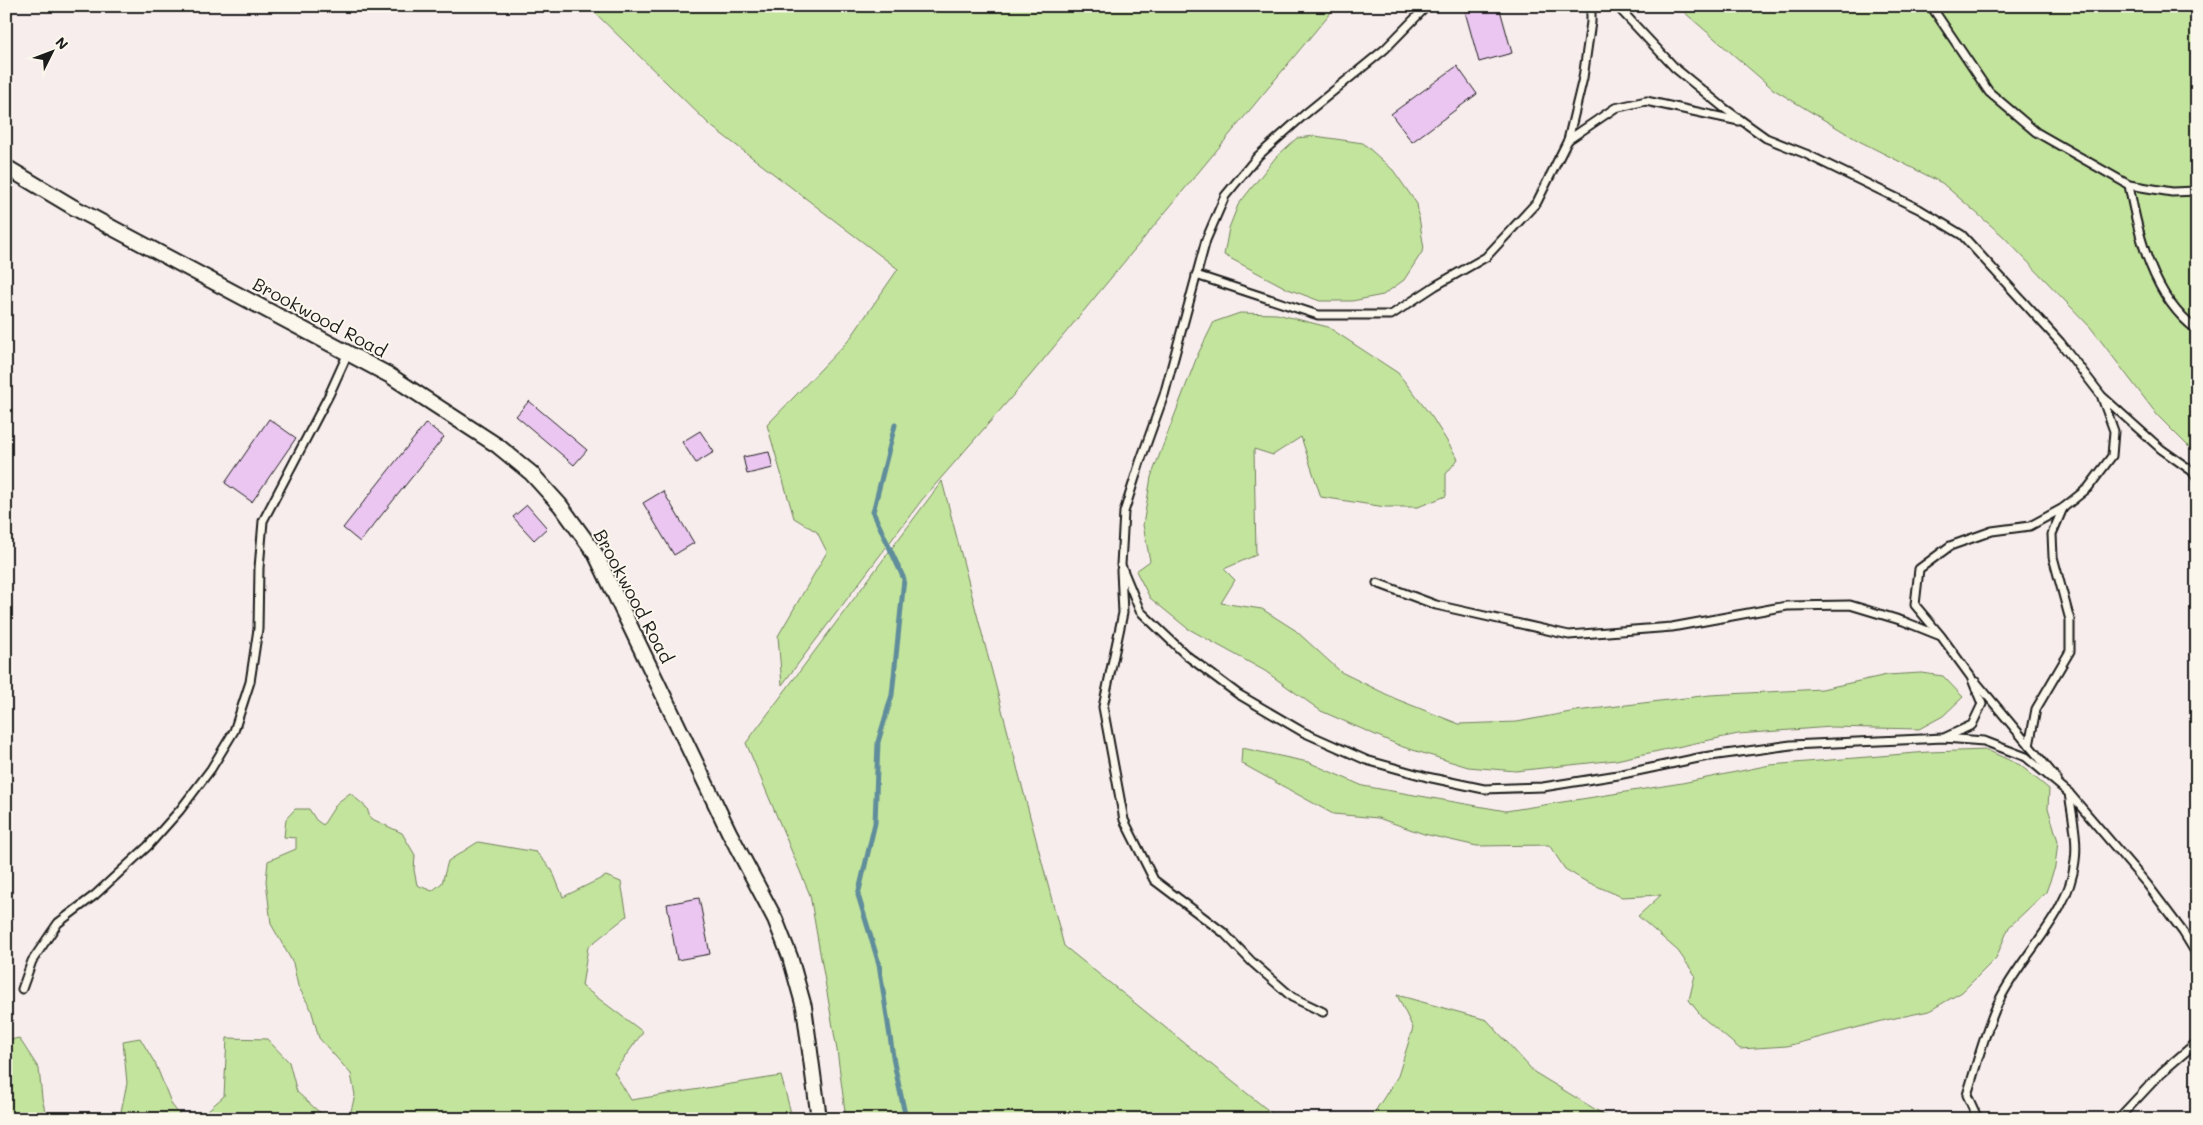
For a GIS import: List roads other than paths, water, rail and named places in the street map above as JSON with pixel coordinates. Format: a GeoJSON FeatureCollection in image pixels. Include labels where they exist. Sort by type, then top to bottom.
{"type":"FeatureCollection","features":[{"type":"Feature","properties":{"kind":"street","name":"Brookwood Road"},"geometry":{"type":"LineString","coordinates":[[6,167],[73,207],[389,375],[498,446],[531,473],[560,505],[595,553],[729,832],[775,919],[790,957],[804,1007],[819,1119]]}},
{"type":"Feature","properties":{"kind":"lane"},"geometry":{"type":"LineString","coordinates":[[1323,1012],[1292,997],[1252,962],[1224,933],[1154,880],[1124,820],[1103,707],[1123,613],[1121,565],[1124,512],[1164,395],[1206,240],[1225,196],[1258,156],[1385,49],[1427,6]]}},
{"type":"Feature","properties":{"kind":"lane"},"geometry":{"type":"LineString","coordinates":[[1196,275],[1318,315],[1391,315],[1435,286],[1486,257],[1537,202],[1568,140],[1583,78],[1591,22],[1591,6]]}},
{"type":"Feature","properties":{"kind":"lane"},"geometry":{"type":"LineString","coordinates":[[1617,6],[1675,68],[1724,108],[1766,138],[1806,154],[1919,209],[1962,235],[2060,342],[2100,395],[2160,449],[2192,471],[2197,478]]}},
{"type":"Feature","properties":{"kind":"lane"},"geometry":{"type":"LineString","coordinates":[[1931,6],[1989,92],[2036,132],[2129,184],[2172,192],[2197,191]]}},
{"type":"Feature","properties":{"kind":"lane"},"geometry":{"type":"LineString","coordinates":[[1568,140],[1615,108],[1646,101],[1744,122]]}},
{"type":"Feature","properties":{"kind":"lane"},"geometry":{"type":"LineString","coordinates":[[2129,184],[2141,236],[2153,271],[2171,304],[2197,330]]}},
{"type":"Feature","properties":{"kind":"lane"},"geometry":{"type":"LineString","coordinates":[[22,989],[32,960],[58,924],[95,895],[148,846],[180,810],[211,769],[234,731],[250,682],[258,629],[259,568],[263,521],[328,396],[348,353]]}},
{"type":"Feature","properties":{"kind":"lane"},"geometry":{"type":"LineString","coordinates":[[2100,395],[2114,431],[2112,456],[2088,488],[2063,508],[2030,526],[1992,531],[1950,546],[1919,569],[1915,605],[1971,677],[2147,884],[2183,932],[2197,955]]}},
{"type":"Feature","properties":{"kind":"lane"},"geometry":{"type":"LineString","coordinates":[[2029,746],[2036,709],[2070,651],[2070,620],[2053,557],[2052,534],[2063,508]]}},
{"type":"Feature","properties":{"kind":"lane"},"geometry":{"type":"LineString","coordinates":[[1121,565],[1140,611],[1186,655],[1238,694],[1312,736],[1366,760],[1427,777],[1484,789],[1543,787],[1618,775],[1703,757],[1791,745],[1944,738],[1984,741],[2026,757],[2069,793],[2076,835],[2075,862],[2067,894],[1999,1000],[1982,1045],[1968,1095],[1978,1119]]}},
{"type":"Feature","properties":{"kind":"lane"},"geometry":{"type":"LineString","coordinates":[[1377,583],[1436,605],[1569,635],[1672,627],[1787,606],[1850,605],[1903,621],[1941,636]]}},
{"type":"Feature","properties":{"kind":"lane"},"geometry":{"type":"LineString","coordinates":[[1944,738],[1972,725],[1982,704],[1971,677]]}},
{"type":"Feature","properties":{"kind":"lane"},"geometry":{"type":"LineString","coordinates":[[2118,1119],[2162,1072],[2197,1042]]}},
{"type":"Feature","properties":{"kind":"waterway"},"geometry":{"type":"LineString","coordinates":[[895,425],[873,512],[904,579],[892,695],[878,742],[875,823],[858,895],[879,964],[894,1063],[906,1119]]}}]}
